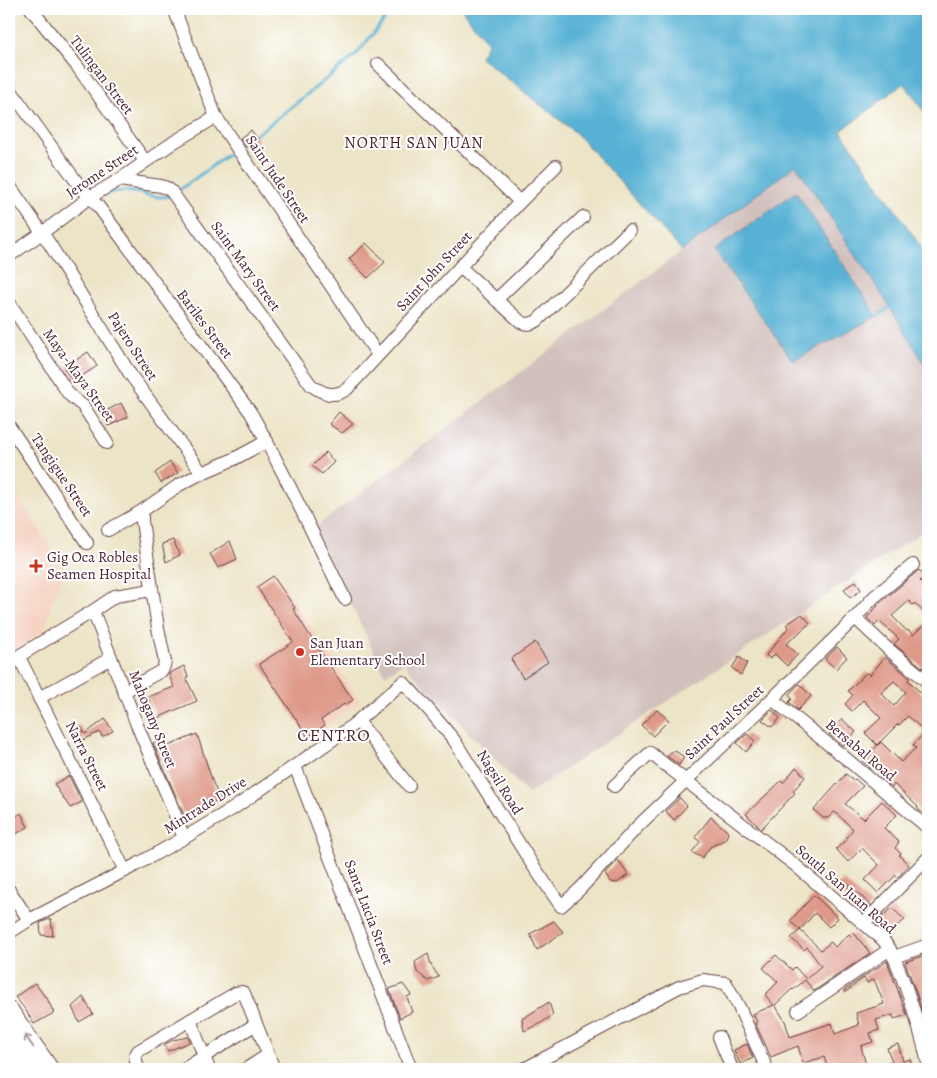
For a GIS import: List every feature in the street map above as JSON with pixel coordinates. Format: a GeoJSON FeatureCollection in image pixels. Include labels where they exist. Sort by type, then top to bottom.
{"type":"FeatureCollection","features":[{"type":"Feature","properties":{"kind":"main road"},"geometry":{"type":"LineString","coordinates":[[9,1012],[48,1069]]}},
{"type":"Feature","properties":{"kind":"main road"},"geometry":{"type":"LineString","coordinates":[[9,1037],[31,1069]]}},
{"type":"Feature","properties":{"kind":"street","name":"Tulingan Street"},"geometry":{"type":"LineString","coordinates":[[31,9],[77,66],[146,161]]}},
{"type":"Feature","properties":{"kind":"street","name":"Saint Jude Street"},"geometry":{"type":"LineString","coordinates":[[174,9],[216,116],[378,355]]}},
{"type":"Feature","properties":{"kind":"street"},"geometry":{"type":"LineString","coordinates":[[378,64],[520,202]]}},
{"type":"Feature","properties":{"kind":"street","name":"Bariles Street"},"geometry":{"type":"LineString","coordinates":[[9,88],[79,185],[98,206],[251,412],[345,599]]}},
{"type":"Feature","properties":{"kind":"street","name":"Jerome Street"},"geometry":{"type":"LineString","coordinates":[[9,256],[90,197],[216,116]]}},
{"type":"Feature","properties":{"kind":"street","name":"Saint John Street"},"geometry":{"type":"LineString","coordinates":[[333,394],[347,389],[520,202],[556,166]]}},
{"type":"Feature","properties":{"kind":"street","name":"Saint Mary Street"},"geometry":{"type":"LineString","coordinates":[[119,180],[161,186],[171,191],[312,385],[324,393],[333,394]]}},
{"type":"Feature","properties":{"kind":"street","name":"Pajero Street"},"geometry":{"type":"LineString","coordinates":[[9,185],[42,232],[130,374],[202,473]]}},
{"type":"Feature","properties":{"kind":"street"},"geometry":{"type":"LineString","coordinates":[[496,300],[583,217]]}},
{"type":"Feature","properties":{"kind":"street"},"geometry":{"type":"LineString","coordinates":[[460,267],[520,322],[531,324],[537,321],[629,231]]}},
{"type":"Feature","properties":{"kind":"street","name":"Maya-Maya Street"},"geometry":{"type":"LineString","coordinates":[[9,302],[68,393],[83,406],[107,443]]}},
{"type":"Feature","properties":{"kind":"street","name":"Tangigue Street"},"geometry":{"type":"LineString","coordinates":[[9,426],[87,542]]}},
{"type":"Feature","properties":{"kind":"street"},"geometry":{"type":"LineString","coordinates":[[108,530],[142,511],[179,485],[267,441]]}},
{"type":"Feature","properties":{"kind":"street"},"geometry":{"type":"LineString","coordinates":[[125,691],[163,669],[165,662],[152,590],[142,511]]}},
{"type":"Feature","properties":{"kind":"street","name":"Saint Paul Street"},"geometry":{"type":"LineString","coordinates":[[561,906],[638,826],[772,699],[874,597],[913,565]]}},
{"type":"Feature","properties":{"kind":"street"},"geometry":{"type":"LineString","coordinates":[[14,660],[115,596],[152,590]]}},
{"type":"Feature","properties":{"kind":"street","name":"Mahogany Street"},"geometry":{"type":"LineString","coordinates":[[93,611],[137,725],[184,838]]}},
{"type":"Feature","properties":{"kind":"street"},"geometry":{"type":"LineString","coordinates":[[855,618],[888,649],[928,682]]}},
{"type":"Feature","properties":{"kind":"street"},"geometry":{"type":"LineString","coordinates":[[39,698],[111,658]]}},
{"type":"Feature","properties":{"kind":"street","name":"Narra Street"},"geometry":{"type":"LineString","coordinates":[[14,660],[39,698],[126,871]]}},
{"type":"Feature","properties":{"kind":"street","name":"Mintrade Drive"},"geometry":{"type":"LineString","coordinates":[[9,933],[30,920],[126,871],[234,808],[348,729],[403,682]]}},
{"type":"Feature","properties":{"kind":"street","name":"Nagsil Road"},"geometry":{"type":"LineString","coordinates":[[403,682],[454,740],[532,864],[561,906]]}},
{"type":"Feature","properties":{"kind":"street","name":"Bersabal Road"},"geometry":{"type":"LineString","coordinates":[[772,699],[928,828]]}},
{"type":"Feature","properties":{"kind":"street"},"geometry":{"type":"LineString","coordinates":[[358,721],[409,786]]}},
{"type":"Feature","properties":{"kind":"street","name":"South San Juan Road"},"geometry":{"type":"LineString","coordinates":[[614,786],[650,753],[763,840],[864,923],[883,940],[892,953],[909,993],[928,1063]]}},
{"type":"Feature","properties":{"kind":"street","name":"Santa Lucia Street"},"geometry":{"type":"LineString","coordinates":[[295,766],[412,1069]]}},
{"type":"Feature","properties":{"kind":"street"},"geometry":{"type":"LineString","coordinates":[[864,923],[928,858]]}},
{"type":"Feature","properties":{"kind":"street"},"geometry":{"type":"LineString","coordinates":[[9,890],[30,920]]}},
{"type":"Feature","properties":{"kind":"street"},"geometry":{"type":"LineString","coordinates":[[798,1011],[892,953],[928,945]]}},
{"type":"Feature","properties":{"kind":"street"},"geometry":{"type":"LineString","coordinates":[[524,1069],[679,987],[703,980],[726,983],[767,1069]]}},
{"type":"Feature","properties":{"kind":"street"},"geometry":{"type":"LineString","coordinates":[[138,1069],[135,1056],[138,1051],[236,993],[242,992],[274,1069]]}},
{"type":"Feature","properties":{"kind":"street"},"geometry":{"type":"LineString","coordinates":[[190,1020],[208,1069]]}},
{"type":"Feature","properties":{"kind":"street"},"geometry":{"type":"LineString","coordinates":[[184,1069],[256,1024]]}},
{"type":"Feature","properties":{"kind":"street"},"geometry":{"type":"LineString","coordinates":[[719,1037],[732,1069]]}},
{"type":"Feature","properties":{"kind":"street"},"geometry":{"type":"LineString","coordinates":[[246,1069],[268,1055]]}},
{"type":"Feature","properties":{"kind":"shaded area"},"geometry":{"type":"Polygon","coordinates":[[[796,165],[890,307],[928,370],[928,528],[528,794],[409,670],[404,662],[385,675],[314,528],[796,165]]]}},
{"type":"Feature","properties":{"kind":"shaded area","name":"Gig Oca Robles Seamen Hospital"},"geometry":{"type":"Polygon","coordinates":[[[9,482],[64,568],[44,631],[9,653],[9,482]]]}},
{"type":"Feature","properties":{"kind":"shaded area","name":"San Juan Elementary School"},"geometry":{"type":"Polygon","coordinates":[[[275,571],[360,702],[309,739],[257,663],[288,640],[253,584],[275,571]]]}},
{"type":"Feature","properties":{"kind":"water"},"geometry":{"type":"Polygon","coordinates":[[[928,9],[928,117],[904,83],[841,131],[928,257],[928,370],[890,307],[796,165],[682,251],[576,133],[480,57],[488,43],[462,10],[928,9]]]}},
{"type":"Feature","properties":{"kind":"water"},"geometry":{"type":"Polygon","coordinates":[[[796,192],[877,316],[793,361],[714,250],[796,192]]]}},
{"type":"Feature","properties":{"kind":"building"},"geometry":{"type":"Polygon","coordinates":[[[251,130],[258,140],[247,148],[240,138],[251,130]]]}},
{"type":"Feature","properties":{"kind":"building"},"geometry":{"type":"Polygon","coordinates":[[[366,243],[385,262],[368,278],[349,259],[366,243]]]}},
{"type":"Feature","properties":{"kind":"building"},"geometry":{"type":"Polygon","coordinates":[[[88,352],[97,366],[73,382],[64,368],[88,352]]]}},
{"type":"Feature","properties":{"kind":"building"},"geometry":{"type":"Polygon","coordinates":[[[121,403],[128,417],[108,426],[102,413],[121,403]]]}},
{"type":"Feature","properties":{"kind":"building"},"geometry":{"type":"Polygon","coordinates":[[[339,412],[353,424],[342,433],[329,424],[339,412]]]}},
{"type":"Feature","properties":{"kind":"building"},"geometry":{"type":"Polygon","coordinates":[[[326,452],[334,462],[322,474],[312,466],[326,452]]]}},
{"type":"Feature","properties":{"kind":"building"},"geometry":{"type":"Polygon","coordinates":[[[170,462],[178,473],[161,483],[155,473],[170,462]]]}},
{"type":"Feature","properties":{"kind":"building"},"geometry":{"type":"Polygon","coordinates":[[[173,540],[180,555],[166,562],[162,544],[173,540]]]}},
{"type":"Feature","properties":{"kind":"building"},"geometry":{"type":"Polygon","coordinates":[[[230,541],[237,559],[218,568],[210,554],[230,541]]]}},
{"type":"Feature","properties":{"kind":"building"},"geometry":{"type":"Polygon","coordinates":[[[919,570],[925,577],[920,581],[928,588],[928,617],[915,603],[913,605],[909,601],[892,616],[913,635],[928,621],[928,672],[894,644],[899,639],[879,621],[875,626],[867,618],[880,603],[919,570]]]}},
{"type":"Feature","properties":{"kind":"building","name":"San Juan Elementary School"},"geometry":{"type":"Polygon","coordinates":[[[273,576],[353,700],[321,720],[325,725],[308,737],[259,664],[293,642],[257,587],[273,576]]]}},
{"type":"Feature","properties":{"kind":"building"},"geometry":{"type":"Polygon","coordinates":[[[856,581],[861,590],[850,598],[844,589],[856,581]]]}},
{"type":"Feature","properties":{"kind":"building"},"geometry":{"type":"Polygon","coordinates":[[[802,614],[810,623],[786,644],[798,654],[787,666],[775,654],[770,659],[766,655],[789,627],[786,625],[802,614]]]}},
{"type":"Feature","properties":{"kind":"building"},"geometry":{"type":"Polygon","coordinates":[[[535,642],[548,662],[523,678],[511,659],[535,642]]]}},
{"type":"Feature","properties":{"kind":"building"},"geometry":{"type":"Polygon","coordinates":[[[837,647],[847,657],[836,669],[825,659],[837,647]]]}},
{"type":"Feature","properties":{"kind":"building"},"geometry":{"type":"Polygon","coordinates":[[[739,657],[747,663],[741,675],[732,668],[739,657]]]}},
{"type":"Feature","properties":{"kind":"building"},"geometry":{"type":"Polygon","coordinates":[[[885,657],[910,678],[908,680],[928,700],[928,818],[894,784],[892,787],[883,780],[886,776],[870,768],[862,761],[881,742],[901,762],[916,748],[913,745],[925,732],[908,716],[877,745],[865,733],[881,718],[863,700],[852,711],[845,704],[853,695],[848,691],[867,672],[870,675],[885,657]],[[894,681],[881,693],[894,706],[906,692],[894,681]]]}},
{"type":"Feature","properties":{"kind":"building"},"geometry":{"type":"Polygon","coordinates":[[[184,666],[188,677],[186,678],[197,701],[157,718],[148,697],[174,687],[169,675],[184,666]]]}},
{"type":"Feature","properties":{"kind":"building"},"geometry":{"type":"Polygon","coordinates":[[[799,684],[811,696],[798,710],[789,702],[792,699],[789,694],[799,684]]]}},
{"type":"Feature","properties":{"kind":"building"},"geometry":{"type":"Polygon","coordinates":[[[657,710],[669,720],[653,736],[641,725],[657,710]]]}},
{"type":"Feature","properties":{"kind":"building"},"geometry":{"type":"Polygon","coordinates":[[[772,710],[780,718],[772,727],[762,720],[772,710]]]}},
{"type":"Feature","properties":{"kind":"building"},"geometry":{"type":"Polygon","coordinates":[[[105,719],[113,731],[102,737],[100,732],[78,742],[72,732],[80,725],[85,734],[105,719]]]}},
{"type":"Feature","properties":{"kind":"building"},"geometry":{"type":"Polygon","coordinates":[[[842,719],[856,732],[843,746],[829,734],[842,719]]]}},
{"type":"Feature","properties":{"kind":"building"},"geometry":{"type":"Polygon","coordinates":[[[197,734],[220,799],[192,816],[193,819],[187,822],[153,743],[163,739],[166,747],[197,734]]]}},
{"type":"Feature","properties":{"kind":"building"},"geometry":{"type":"Polygon","coordinates":[[[747,734],[755,741],[746,752],[737,743],[747,734]]]}},
{"type":"Feature","properties":{"kind":"building"},"geometry":{"type":"Polygon","coordinates":[[[674,750],[684,757],[679,765],[667,756],[674,750]]]}},
{"type":"Feature","properties":{"kind":"building"},"geometry":{"type":"Polygon","coordinates":[[[796,767],[805,777],[793,791],[795,793],[761,829],[746,814],[781,781],[783,783],[796,767]]]}},
{"type":"Feature","properties":{"kind":"building"},"geometry":{"type":"Polygon","coordinates":[[[846,774],[853,781],[855,779],[863,786],[845,804],[864,819],[882,801],[897,815],[884,828],[899,842],[895,848],[909,865],[898,877],[896,875],[878,893],[865,880],[879,865],[862,848],[848,862],[836,849],[847,839],[853,829],[835,812],[828,818],[823,818],[814,810],[846,774]]]}},
{"type":"Feature","properties":{"kind":"building"},"geometry":{"type":"Polygon","coordinates":[[[69,776],[82,802],[70,808],[54,784],[69,776]]]}},
{"type":"Feature","properties":{"kind":"building"},"geometry":{"type":"Polygon","coordinates":[[[680,798],[687,806],[674,820],[666,811],[680,798]]]}},
{"type":"Feature","properties":{"kind":"building"},"geometry":{"type":"Polygon","coordinates":[[[21,813],[28,827],[16,834],[9,821],[21,813]]]}},
{"type":"Feature","properties":{"kind":"building"},"geometry":{"type":"Polygon","coordinates":[[[711,817],[728,832],[726,839],[710,847],[702,858],[692,852],[700,842],[695,837],[711,817]]]}},
{"type":"Feature","properties":{"kind":"building"},"geometry":{"type":"Polygon","coordinates":[[[618,860],[628,875],[617,883],[610,882],[605,874],[618,860]]]}},
{"type":"Feature","properties":{"kind":"building"},"geometry":{"type":"Polygon","coordinates":[[[843,880],[871,905],[862,912],[837,887],[843,880]]]}},
{"type":"Feature","properties":{"kind":"building"},"geometry":{"type":"Polygon","coordinates":[[[814,895],[838,918],[829,927],[815,913],[800,930],[790,921],[814,895]]]}},
{"type":"Feature","properties":{"kind":"building"},"geometry":{"type":"Polygon","coordinates":[[[892,908],[905,920],[887,933],[875,923],[892,908]]]}},
{"type":"Feature","properties":{"kind":"building"},"geometry":{"type":"Polygon","coordinates":[[[51,919],[53,936],[41,935],[40,923],[51,919]]]}},
{"type":"Feature","properties":{"kind":"building"},"geometry":{"type":"Polygon","coordinates":[[[554,921],[563,932],[537,950],[530,934],[554,921]]]}},
{"type":"Feature","properties":{"kind":"building"},"geometry":{"type":"Polygon","coordinates":[[[800,930],[821,950],[831,942],[835,947],[849,934],[851,936],[854,933],[870,953],[814,991],[805,980],[775,1005],[785,1021],[790,1037],[832,1023],[835,1034],[859,1025],[856,1013],[884,1004],[874,979],[867,983],[864,978],[845,992],[844,990],[887,961],[907,1015],[894,1019],[893,1015],[876,1020],[879,1030],[870,1033],[873,1042],[861,1046],[867,1069],[828,1069],[824,1057],[803,1063],[798,1046],[771,1057],[755,1023],[757,1022],[753,1014],[774,1005],[765,995],[778,982],[763,968],[776,955],[792,970],[795,967],[806,979],[821,966],[807,947],[804,950],[791,938],[800,930]]]}},
{"type":"Feature","properties":{"kind":"building"},"geometry":{"type":"Polygon","coordinates":[[[428,954],[431,965],[439,977],[428,981],[417,972],[415,962],[428,954]]]}},
{"type":"Feature","properties":{"kind":"building"},"geometry":{"type":"Polygon","coordinates":[[[928,954],[928,1031],[905,962],[928,954]]]}},
{"type":"Feature","properties":{"kind":"building"},"geometry":{"type":"Polygon","coordinates":[[[35,983],[46,996],[54,1013],[34,1024],[15,997],[35,983]]]}},
{"type":"Feature","properties":{"kind":"building"},"geometry":{"type":"Polygon","coordinates":[[[403,984],[411,995],[407,997],[412,1012],[400,1018],[389,989],[403,984]]]}},
{"type":"Feature","properties":{"kind":"building"},"geometry":{"type":"Polygon","coordinates":[[[83,997],[93,1014],[79,1022],[72,1007],[83,997]]]}},
{"type":"Feature","properties":{"kind":"building"},"geometry":{"type":"Polygon","coordinates":[[[549,1002],[553,1015],[538,1025],[524,1031],[522,1019],[549,1002]]]}},
{"type":"Feature","properties":{"kind":"building"},"geometry":{"type":"Polygon","coordinates":[[[188,1037],[190,1042],[168,1051],[164,1045],[173,1040],[188,1037]]]}},
{"type":"Feature","properties":{"kind":"building"},"geometry":{"type":"Polygon","coordinates":[[[747,1044],[753,1058],[740,1064],[734,1050],[747,1044]]]}},
{"type":"Feature","properties":{"kind":"building"},"geometry":{"type":"Polygon","coordinates":[[[898,1044],[903,1061],[910,1059],[913,1069],[874,1069],[873,1067],[892,1061],[887,1048],[898,1044]]]}},
{"type":"Feature","properties":{"kind":"waterway"},"geometry":{"type":"LineString","coordinates":[[255,135],[356,55],[393,9]]}},
{"type":"Feature","properties":{"kind":"waterway"},"geometry":{"type":"LineString","coordinates":[[178,191],[234,150]]}},
{"type":"Feature","properties":{"kind":"waterway"},"geometry":{"type":"LineString","coordinates":[[106,194],[126,191],[155,197],[169,196]]}},
{"type":"Feature","properties":{"kind":"waterway"},"geometry":{"type":"LineString","coordinates":[[9,264],[18,257]]}},
{"type":"Feature","properties":{"kind":"waterway"},"geometry":{"type":"LineString","coordinates":[[877,316],[890,307]]}},
{"type":"Feature","properties":{"kind":"place","name":"Gig Oca Robles Seamen Hospital"},"geometry":{"type":"Point","coordinates":[36,566]}},
{"type":"Feature","properties":{"kind":"place","name":"San Juan Elementary School"},"geometry":{"type":"Point","coordinates":[300,652]}},
{"type":"Feature","properties":{"kind":"district","name":"NORTH SAN JUAN"},"geometry":{"type":"Point","coordinates":[414,142]}},
{"type":"Feature","properties":{"kind":"district","name":"CENTRO"},"geometry":{"type":"Point","coordinates":[334,735]}}]}
